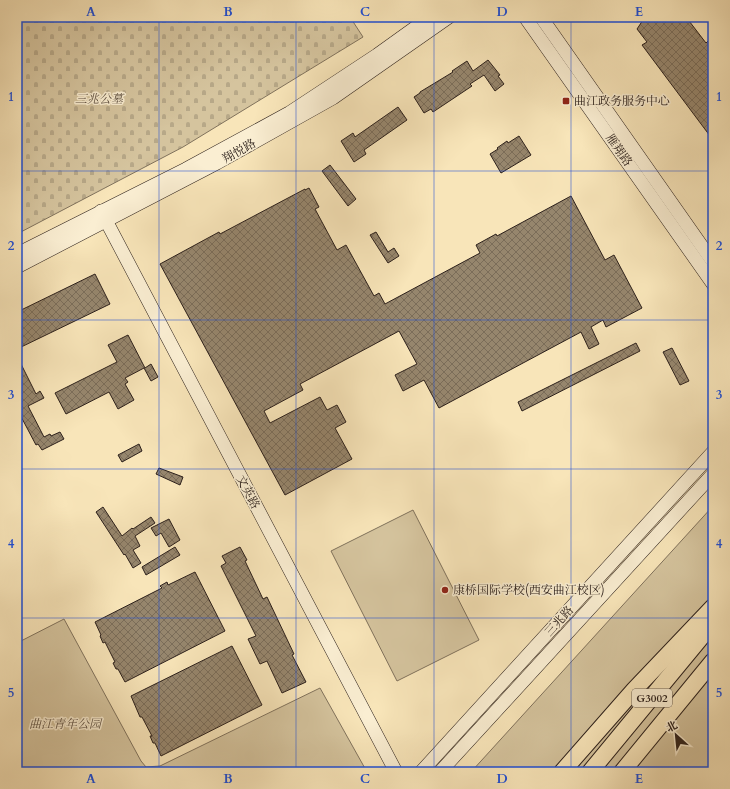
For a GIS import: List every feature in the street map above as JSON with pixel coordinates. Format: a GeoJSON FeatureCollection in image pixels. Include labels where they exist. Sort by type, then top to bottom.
{"type":"FeatureCollection","features":[{"type":"Feature","properties":{"kind":"highway"},"geometry":{"type":"LineString","coordinates":[[562,772],[634,690],[713,607]]}},
{"type":"Feature","properties":{"kind":"highway","name":"G3002"},"geometry":{"type":"LineString","coordinates":[[590,772],[713,623]]}},
{"type":"Feature","properties":{"kind":"highway","name":"G3002"},"geometry":{"type":"LineString","coordinates":[[623,770],[713,661]]}},
{"type":"Feature","properties":{"kind":"street","name":"翔悦路"},"geometry":{"type":"LineString","coordinates":[[17,267],[288,112],[377,55],[430,17]]}},
{"type":"Feature","properties":{"kind":"street","name":"翔悦路"},"geometry":{"type":"LineString","coordinates":[[17,254],[99,219],[217,163],[333,98],[449,17]]}},
{"type":"Feature","properties":{"kind":"street","name":"雁翔路"},"geometry":{"type":"LineString","coordinates":[[525,17],[713,284]]}},
{"type":"Feature","properties":{"kind":"street","name":"雁翔路"},"geometry":{"type":"LineString","coordinates":[[541,17],[713,262]]}},
{"type":"Feature","properties":{"kind":"street","name":"文英路"},"geometry":{"type":"LineString","coordinates":[[99,219],[386,772]]}},
{"type":"Feature","properties":{"kind":"street","name":"文英路"},"geometry":{"type":"LineString","coordinates":[[99,219],[396,772]]}},
{"type":"Feature","properties":{"kind":"street","name":"三兆路"},"geometry":{"type":"LineString","coordinates":[[421,772],[713,452]]}},
{"type":"Feature","properties":{"kind":"street","name":"三兆路"},"geometry":{"type":"LineString","coordinates":[[440,772],[713,474]]}},
{"type":"Feature","properties":{"kind":"green space","name":"三兆公墓"},"geometry":{"type":"Polygon","coordinates":[[[17,17],[350,17],[363,37],[183,147],[17,234],[17,17]]]}},
{"type":"Feature","properties":{"kind":"green space"},"geometry":{"type":"Polygon","coordinates":[[[713,506],[713,772],[471,772],[713,506]]]}},
{"type":"Feature","properties":{"kind":"green space"},"geometry":{"type":"Polygon","coordinates":[[[413,510],[479,640],[397,681],[331,551],[413,510]]]}},
{"type":"Feature","properties":{"kind":"green space","name":"曲江青年公园"},"geometry":{"type":"Polygon","coordinates":[[[64,619],[141,761],[146,767],[160,766],[320,688],[367,772],[17,772],[17,643],[64,619]]]}},
{"type":"Feature","properties":{"kind":"building"},"geometry":{"type":"Polygon","coordinates":[[[645,17],[686,17],[706,43],[708,41],[713,49],[713,140],[642,45],[647,42],[637,29],[645,17]]]}},
{"type":"Feature","properties":{"kind":"building"},"geometry":{"type":"Polygon","coordinates":[[[488,60],[500,75],[498,76],[504,84],[495,91],[484,75],[470,84],[472,86],[433,112],[431,109],[424,113],[414,97],[420,92],[453,72],[452,71],[467,61],[473,71],[488,60]]]}},
{"type":"Feature","properties":{"kind":"building"},"geometry":{"type":"Polygon","coordinates":[[[398,107],[407,120],[364,150],[366,154],[354,162],[341,141],[353,133],[355,137],[398,107]]]}},
{"type":"Feature","properties":{"kind":"building"},"geometry":{"type":"Polygon","coordinates":[[[519,136],[531,155],[501,173],[490,154],[507,141],[508,143],[519,136]]]}},
{"type":"Feature","properties":{"kind":"building"},"geometry":{"type":"Polygon","coordinates":[[[330,165],[356,199],[348,206],[322,171],[330,165]]]}},
{"type":"Feature","properties":{"kind":"building"},"geometry":{"type":"Polygon","coordinates":[[[309,188],[319,207],[315,209],[337,250],[346,245],[374,296],[379,293],[385,304],[480,253],[476,245],[496,234],[497,236],[571,196],[605,260],[614,255],[642,308],[606,327],[603,320],[591,327],[599,344],[589,349],[581,332],[439,408],[424,380],[403,391],[395,375],[417,364],[399,331],[300,384],[303,390],[264,411],[270,423],[320,397],[327,410],[337,405],[346,422],[335,428],[352,459],[285,495],[160,264],[219,232],[220,234],[309,188]]]}},
{"type":"Feature","properties":{"kind":"building"},"geometry":{"type":"Polygon","coordinates":[[[376,232],[388,252],[394,248],[399,256],[388,263],[370,235],[376,232]]]}},
{"type":"Feature","properties":{"kind":"building"},"geometry":{"type":"Polygon","coordinates":[[[95,274],[110,304],[17,349],[17,312],[95,274]]]}},
{"type":"Feature","properties":{"kind":"building"},"geometry":{"type":"Polygon","coordinates":[[[128,335],[145,368],[151,364],[158,377],[151,381],[144,368],[125,378],[128,382],[125,384],[134,400],[118,409],[109,392],[66,414],[55,393],[117,362],[108,345],[128,335]]]}},
{"type":"Feature","properties":{"kind":"building"},"geometry":{"type":"Polygon","coordinates":[[[636,343],[640,351],[522,411],[518,402],[636,343]]]}},
{"type":"Feature","properties":{"kind":"building"},"geometry":{"type":"Polygon","coordinates":[[[672,348],[689,381],[680,385],[663,352],[672,348]]]}},
{"type":"Feature","properties":{"kind":"building"},"geometry":{"type":"Polygon","coordinates":[[[17,356],[36,394],[40,391],[44,398],[28,406],[44,437],[60,432],[64,439],[42,450],[38,444],[36,445],[17,409],[17,356]]]}},
{"type":"Feature","properties":{"kind":"building"},"geometry":{"type":"Polygon","coordinates":[[[139,444],[142,451],[122,462],[118,455],[139,444]]]}},
{"type":"Feature","properties":{"kind":"building"},"geometry":{"type":"Polygon","coordinates":[[[159,468],[183,477],[180,485],[156,474],[159,468]]]}},
{"type":"Feature","properties":{"kind":"building"},"geometry":{"type":"Polygon","coordinates":[[[103,507],[122,536],[132,528],[133,529],[151,517],[155,523],[135,536],[140,546],[133,550],[141,563],[133,568],[96,512],[103,507]]]}},
{"type":"Feature","properties":{"kind":"building"},"geometry":{"type":"Polygon","coordinates":[[[169,519],[180,540],[169,547],[161,533],[156,536],[151,528],[169,519]]]}},
{"type":"Feature","properties":{"kind":"building"},"geometry":{"type":"Polygon","coordinates":[[[175,547],[180,555],[146,575],[142,567],[175,547]]]}},
{"type":"Feature","properties":{"kind":"building"},"geometry":{"type":"Polygon","coordinates":[[[240,547],[263,599],[267,597],[294,654],[292,655],[306,682],[282,693],[267,661],[260,664],[248,639],[256,636],[221,566],[226,563],[222,556],[240,547]]]}},
{"type":"Feature","properties":{"kind":"building"},"geometry":{"type":"Polygon","coordinates":[[[195,572],[225,631],[125,682],[113,663],[115,662],[105,642],[103,643],[95,622],[162,588],[160,586],[167,582],[168,585],[195,572]]]}},
{"type":"Feature","properties":{"kind":"building"},"geometry":{"type":"Polygon","coordinates":[[[232,646],[262,705],[161,756],[155,743],[153,743],[150,736],[152,736],[142,717],[140,717],[131,696],[232,646]]]}},
{"type":"Feature","properties":{"kind":"place","name":"曲江政务服务中心"},"geometry":{"type":"Point","coordinates":[566,101]}},
{"type":"Feature","properties":{"kind":"place","name":"康桥国际学校(西安曲江校区)"},"geometry":{"type":"Point","coordinates":[445,590]}}]}
